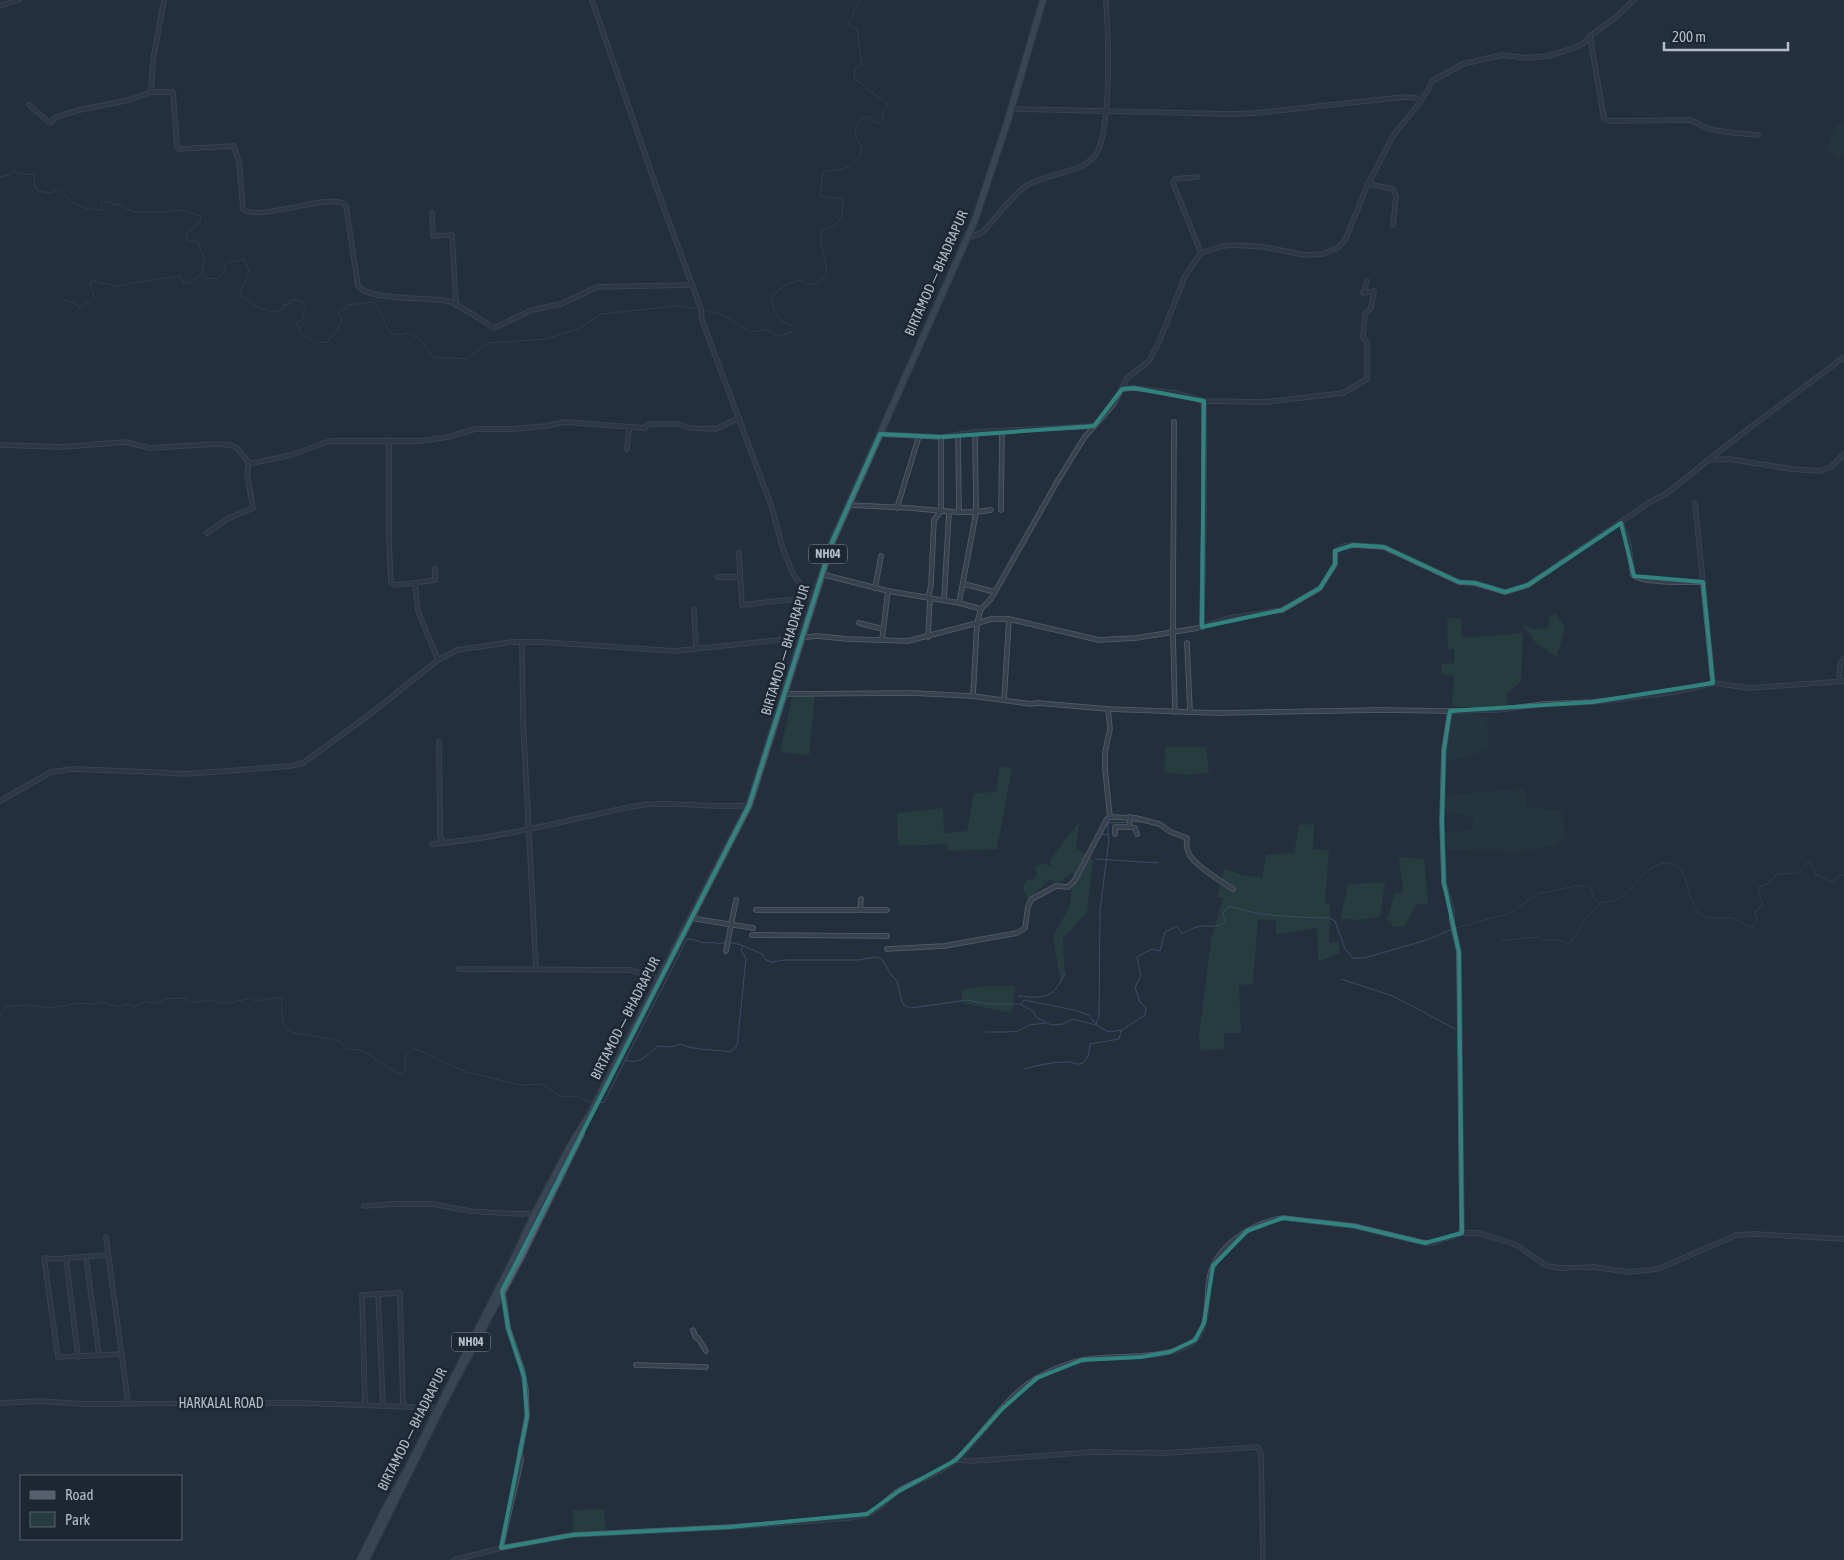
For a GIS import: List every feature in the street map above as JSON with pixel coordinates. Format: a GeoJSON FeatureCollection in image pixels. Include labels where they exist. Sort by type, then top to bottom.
{"type":"FeatureCollection","features":[{"type":"Feature","properties":{"kind":"main road","name":"BIRTAMOD — BHADRAPUR"},"geometry":{"type":"LineString","coordinates":[[500,1289],[535,1213],[570,1146],[596,1103],[749,805],[832,542],[975,220],[1011,109],[1043,0]]}},
{"type":"Feature","properties":{"kind":"main road","name":"BIRTAMOD — BHADRAPUR"},"geometry":{"type":"LineString","coordinates":[[366,1560],[408,1471],[500,1289],[576,1145],[584,1125]]}},
{"type":"Feature","properties":{"kind":"main road","name":"BIRTAMOD — BHADRAPUR"},"geometry":{"type":"LineString","coordinates":[[360,1560],[384,1511],[408,1471]]}},
{"type":"Feature","properties":{"kind":"street"},"geometry":{"type":"LineString","coordinates":[[0,6],[19,0]]}},
{"type":"Feature","properties":{"kind":"street"},"geometry":{"type":"LineString","coordinates":[[151,92],[154,60],[164,0]]}},
{"type":"Feature","properties":{"kind":"street"},"geometry":{"type":"LineString","coordinates":[[592,0],[701,309],[702,320],[771,505],[783,549],[793,574],[802,586],[815,597]]}},
{"type":"Feature","properties":{"kind":"street"},"geometry":{"type":"LineString","coordinates":[[966,238],[982,233],[1007,204],[1026,186],[1047,176],[1068,171],[1093,158],[1100,145],[1107,110],[1109,42],[1106,0]]}},
{"type":"Feature","properties":{"kind":"street"},"geometry":{"type":"LineString","coordinates":[[973,696],[977,623],[981,609],[995,592],[1056,482],[1084,438],[1113,405],[1127,378],[1148,361],[1160,340],[1186,276],[1202,253],[1222,246],[1233,245],[1248,245],[1306,255],[1323,254],[1339,247],[1346,238],[1368,184],[1394,134],[1421,101],[1432,81],[1463,64],[1503,55],[1526,58],[1548,56],[1584,43],[1590,36],[1616,18],[1634,0]]}},
{"type":"Feature","properties":{"kind":"street"},"geometry":{"type":"LineString","coordinates":[[1590,36],[1604,119],[1610,121],[1689,120],[1699,122],[1705,128],[1712,130],[1758,135]]}},
{"type":"Feature","properties":{"kind":"street"},"geometry":{"type":"LineString","coordinates":[[29,105],[50,123],[56,117],[79,110],[129,100],[151,92],[173,92],[176,142],[179,149],[234,146],[238,162],[243,209],[246,212],[272,211],[329,202],[343,203],[346,206],[360,289],[382,296],[449,302],[494,328],[532,310],[561,304],[597,287],[654,284],[691,285]]}},
{"type":"Feature","properties":{"kind":"street"},"geometry":{"type":"LineString","coordinates":[[1011,109],[1230,114],[1300,109],[1404,97],[1415,98],[1421,101]]}},
{"type":"Feature","properties":{"kind":"street"},"geometry":{"type":"LineString","coordinates":[[1197,177],[1176,179],[1173,183],[1202,253]]}},
{"type":"Feature","properties":{"kind":"street"},"geometry":{"type":"LineString","coordinates":[[1368,184],[1393,189],[1396,196],[1393,225]]}},
{"type":"Feature","properties":{"kind":"street"},"geometry":{"type":"LineString","coordinates":[[432,213],[433,236],[452,235],[456,305]]}},
{"type":"Feature","properties":{"kind":"street"},"geometry":{"type":"LineString","coordinates":[[1122,389],[1134,388],[1176,393],[1204,400],[1266,402],[1343,393],[1367,380],[1367,343],[1363,337],[1365,314],[1371,308],[1374,291],[1363,293],[1367,281]]}},
{"type":"Feature","properties":{"kind":"street"},"geometry":{"type":"LineString","coordinates":[[0,801],[51,772],[73,769],[185,774],[291,766],[303,763],[369,715],[438,660],[458,650],[522,642],[675,651],[817,636],[908,641],[992,618],[1009,619],[1098,640],[1136,638],[1202,626],[1229,618],[1282,610],[1320,588],[1335,564],[1335,551],[1344,546],[1353,545],[1384,547],[1458,582],[1475,583],[1505,592],[1528,585],[1650,502],[1666,494],[1844,357]]}},
{"type":"Feature","properties":{"kind":"street"},"geometry":{"type":"LineString","coordinates":[[1202,626],[1204,400]]}},
{"type":"Feature","properties":{"kind":"street"},"geometry":{"type":"LineString","coordinates":[[249,464],[291,455],[330,441],[389,440],[420,442],[448,437],[475,429],[513,429],[565,422],[614,424],[644,428],[648,424],[663,423],[678,424],[690,428],[716,429],[739,418]]}},
{"type":"Feature","properties":{"kind":"street"},"geometry":{"type":"LineString","coordinates":[[1174,422],[1173,632],[1175,712]]}},
{"type":"Feature","properties":{"kind":"street"},"geometry":{"type":"LineString","coordinates":[[880,434],[941,437],[1002,430],[1094,426]]}},
{"type":"Feature","properties":{"kind":"street"},"geometry":{"type":"LineString","coordinates":[[628,449],[629,427]]}},
{"type":"Feature","properties":{"kind":"street"},"geometry":{"type":"LineString","coordinates":[[1001,510],[1002,430]]}},
{"type":"Feature","properties":{"kind":"street"},"geometry":{"type":"LineString","coordinates":[[959,603],[976,512],[975,432]]}},
{"type":"Feature","properties":{"kind":"street"},"geometry":{"type":"LineString","coordinates":[[958,435],[959,512]]}},
{"type":"Feature","properties":{"kind":"street"},"geometry":{"type":"LineString","coordinates":[[897,508],[919,436]]}},
{"type":"Feature","properties":{"kind":"street"},"geometry":{"type":"LineString","coordinates":[[928,637],[934,520],[941,511],[941,437]]}},
{"type":"Feature","properties":{"kind":"street"},"geometry":{"type":"LineString","coordinates":[[389,440],[391,583],[394,585],[435,580],[435,569]]}},
{"type":"Feature","properties":{"kind":"street"},"geometry":{"type":"LineString","coordinates":[[0,445],[62,447],[125,442],[150,448],[216,444],[230,445],[237,448],[249,464],[247,474],[253,508],[227,519],[207,533]]}},
{"type":"Feature","properties":{"kind":"street"},"geometry":{"type":"LineString","coordinates":[[1708,460],[1729,459],[1820,471],[1830,467],[1844,454]]}},
{"type":"Feature","properties":{"kind":"street"},"geometry":{"type":"LineString","coordinates":[[1695,503],[1713,684]]}},
{"type":"Feature","properties":{"kind":"street"},"geometry":{"type":"LineString","coordinates":[[848,505],[949,512],[991,510]]}},
{"type":"Feature","properties":{"kind":"street"},"geometry":{"type":"LineString","coordinates":[[944,600],[949,512]]}},
{"type":"Feature","properties":{"kind":"street"},"geometry":{"type":"LineString","coordinates":[[1621,523],[1628,540],[1633,574],[1636,578],[1703,582]]}},
{"type":"Feature","properties":{"kind":"street"},"geometry":{"type":"LineString","coordinates":[[739,553],[742,605],[815,597]]}},
{"type":"Feature","properties":{"kind":"street"},"geometry":{"type":"LineString","coordinates":[[874,588],[881,556]]}},
{"type":"Feature","properties":{"kind":"street"},"geometry":{"type":"LineString","coordinates":[[821,574],[874,588],[944,600],[981,609]]}},
{"type":"Feature","properties":{"kind":"street"},"geometry":{"type":"LineString","coordinates":[[717,577],[740,577]]}},
{"type":"Feature","properties":{"kind":"street"},"geometry":{"type":"LineString","coordinates":[[415,583],[418,612],[438,660]]}},
{"type":"Feature","properties":{"kind":"street"},"geometry":{"type":"LineString","coordinates":[[964,584],[995,592]]}},
{"type":"Feature","properties":{"kind":"street"},"geometry":{"type":"LineString","coordinates":[[882,640],[888,591]]}},
{"type":"Feature","properties":{"kind":"street"},"geometry":{"type":"LineString","coordinates":[[694,610],[696,649]]}},
{"type":"Feature","properties":{"kind":"street"},"geometry":{"type":"LineString","coordinates":[[1004,700],[1009,619]]}},
{"type":"Feature","properties":{"kind":"street"},"geometry":{"type":"LineString","coordinates":[[859,623],[884,629]]}},
{"type":"Feature","properties":{"kind":"street"},"geometry":{"type":"LineString","coordinates":[[522,642],[523,720],[536,970]]}},
{"type":"Feature","properties":{"kind":"street"},"geometry":{"type":"LineString","coordinates":[[1186,643],[1190,712]]}},
{"type":"Feature","properties":{"kind":"street"},"geometry":{"type":"LineString","coordinates":[[785,694],[912,693],[973,696],[1031,704],[1175,712],[1498,710],[1669,693],[1713,684],[1750,688],[1842,681],[1840,664],[1844,659]]}},
{"type":"Feature","properties":{"kind":"street"},"geometry":{"type":"LineString","coordinates":[[1108,709],[1110,729],[1105,752],[1105,769],[1110,818]]}},
{"type":"Feature","properties":{"kind":"street"},"geometry":{"type":"LineString","coordinates":[[1450,711],[1444,750],[1442,822],[1444,883],[1452,909],[1459,952],[1462,1232]]}},
{"type":"Feature","properties":{"kind":"street"},"geometry":{"type":"LineString","coordinates":[[439,742],[440,836],[444,843]]}},
{"type":"Feature","properties":{"kind":"street"},"geometry":{"type":"LineString","coordinates":[[432,844],[530,829],[641,805],[670,804],[716,807],[749,805]]}},
{"type":"Feature","properties":{"kind":"street"},"geometry":{"type":"LineString","coordinates":[[887,949],[944,946],[1017,933],[1025,928],[1028,906],[1032,899],[1056,886],[1068,887],[1075,880],[1106,819],[1110,818],[1130,818],[1159,824],[1171,832],[1186,838],[1186,847],[1189,855],[1197,864],[1233,889]]}},
{"type":"Feature","properties":{"kind":"street"},"geometry":{"type":"LineString","coordinates":[[1129,827],[1130,818]]}},
{"type":"Feature","properties":{"kind":"street"},"geometry":{"type":"LineString","coordinates":[[1115,834],[1115,827],[1135,828],[1136,834]]}},
{"type":"Feature","properties":{"kind":"street"},"geometry":{"type":"LineString","coordinates":[[860,910],[861,899]]}},
{"type":"Feature","properties":{"kind":"street"},"geometry":{"type":"LineString","coordinates":[[726,951],[736,900]]}},
{"type":"Feature","properties":{"kind":"street"},"geometry":{"type":"LineString","coordinates":[[756,910],[887,910]]}},
{"type":"Feature","properties":{"kind":"street"},"geometry":{"type":"LineString","coordinates":[[690,918],[753,928]]}},
{"type":"Feature","properties":{"kind":"street"},"geometry":{"type":"LineString","coordinates":[[752,935],[887,936]]}},
{"type":"Feature","properties":{"kind":"street"},"geometry":{"type":"LineString","coordinates":[[459,969],[631,970],[658,979]]}},
{"type":"Feature","properties":{"kind":"street"},"geometry":{"type":"LineString","coordinates":[[364,1206],[432,1204],[470,1211],[535,1213]]}},
{"type":"Feature","properties":{"kind":"street"},"geometry":{"type":"LineString","coordinates":[[454,1560],[501,1548],[573,1535],[718,1528],[849,1518],[867,1514],[899,1491],[928,1478],[956,1460],[1002,1409],[1037,1378],[1082,1360],[1151,1355],[1170,1352],[1187,1346],[1201,1332],[1204,1323],[1209,1277],[1213,1266],[1223,1252],[1246,1231],[1272,1220],[1283,1218],[1354,1226],[1425,1243],[1462,1232],[1479,1234],[1516,1245],[1547,1266],[1562,1268],[1594,1267],[1628,1272],[1658,1269],[1736,1235],[1756,1234],[1844,1239]]}},
{"type":"Feature","properties":{"kind":"street"},"geometry":{"type":"LineString","coordinates":[[106,1237],[128,1403]]}},
{"type":"Feature","properties":{"kind":"street"},"geometry":{"type":"LineString","coordinates":[[108,1255],[44,1258],[46,1278],[58,1357],[122,1354]]}},
{"type":"Feature","properties":{"kind":"street"},"geometry":{"type":"LineString","coordinates":[[86,1257],[99,1355]]}},
{"type":"Feature","properties":{"kind":"street"},"geometry":{"type":"LineString","coordinates":[[66,1258],[78,1357]]}},
{"type":"Feature","properties":{"kind":"street"},"geometry":{"type":"LineString","coordinates":[[500,1289],[508,1328],[524,1377],[526,1416],[520,1452],[521,1461],[501,1548]]}},
{"type":"Feature","properties":{"kind":"street"},"geometry":{"type":"LineString","coordinates":[[365,1404],[362,1295],[400,1293],[403,1406]]}},
{"type":"Feature","properties":{"kind":"street"},"geometry":{"type":"LineString","coordinates":[[378,1294],[383,1405]]}},
{"type":"Feature","properties":{"kind":"street"},"geometry":{"type":"LineString","coordinates":[[693,1330],[696,1338],[698,1338],[706,1351]]}},
{"type":"Feature","properties":{"kind":"street"},"geometry":{"type":"LineString","coordinates":[[636,1365],[706,1367]]}},
{"type":"Feature","properties":{"kind":"street","name":"HARKALAL ROAD"},"geometry":{"type":"LineString","coordinates":[[0,1403],[365,1404],[440,1408]]}},
{"type":"Feature","properties":{"kind":"street"},"geometry":{"type":"LineString","coordinates":[[956,1460],[1029,1458],[1092,1452],[1166,1453],[1258,1447],[1261,1454],[1262,1560]]}},
{"type":"Feature","properties":{"kind":"highlighted area"},"geometry":{"type":"Polygon","coordinates":[[[1134,388],[1204,401],[1202,627],[1282,610],[1320,588],[1335,564],[1335,551],[1353,545],[1384,547],[1459,582],[1475,583],[1505,592],[1528,585],[1621,523],[1634,576],[1703,582],[1713,683],[1593,702],[1450,711],[1444,750],[1442,822],[1444,883],[1459,952],[1462,1233],[1425,1243],[1354,1226],[1283,1218],[1247,1231],[1213,1266],[1204,1323],[1195,1340],[1170,1352],[1141,1357],[1082,1360],[1037,1378],[1002,1409],[956,1460],[899,1491],[867,1514],[730,1527],[573,1535],[501,1548],[527,1416],[524,1377],[508,1328],[502,1291],[749,805],[832,542],[880,434],[941,437],[1094,426],[1122,389],[1134,388]]]}},
{"type":"Feature","properties":{"kind":"green space"},"geometry":{"type":"Polygon","coordinates":[[[1844,123],[1844,153],[1839,158],[1826,151],[1836,124],[1844,123]]]}},
{"type":"Feature","properties":{"kind":"green space"},"geometry":{"type":"Polygon","coordinates":[[[1556,613],[1565,627],[1557,657],[1536,643],[1522,624],[1534,630],[1549,627],[1549,617],[1556,613]]]}},
{"type":"Feature","properties":{"kind":"green space"},"geometry":{"type":"Polygon","coordinates":[[[1447,618],[1461,618],[1462,638],[1523,633],[1521,681],[1507,694],[1508,708],[1498,710],[1452,706],[1454,676],[1441,674],[1442,664],[1454,663],[1454,649],[1448,650],[1447,618]]]}},
{"type":"Feature","properties":{"kind":"green space"},"geometry":{"type":"Polygon","coordinates":[[[793,695],[815,695],[809,755],[780,752],[793,695]]]}},
{"type":"Feature","properties":{"kind":"green space"},"geometry":{"type":"Polygon","coordinates":[[[1450,711],[1487,716],[1488,750],[1450,761],[1444,750],[1450,711]]]}},
{"type":"Feature","properties":{"kind":"green space"},"geometry":{"type":"Polygon","coordinates":[[[1166,746],[1206,747],[1209,773],[1186,775],[1164,772],[1166,746]]]}},
{"type":"Feature","properties":{"kind":"green space"},"geometry":{"type":"Polygon","coordinates":[[[1000,767],[1012,768],[997,849],[948,851],[947,844],[898,846],[897,813],[943,808],[944,833],[967,831],[974,793],[996,792],[1000,767]]]}},
{"type":"Feature","properties":{"kind":"green space"},"geometry":{"type":"Polygon","coordinates":[[[1525,788],[1526,807],[1562,811],[1566,837],[1556,845],[1518,852],[1448,850],[1442,833],[1473,830],[1473,817],[1447,812],[1442,796],[1525,788]]]}},
{"type":"Feature","properties":{"kind":"green space"},"geometry":{"type":"Polygon","coordinates":[[[1080,821],[1076,848],[1093,860],[1087,912],[1063,939],[1065,978],[1060,979],[1053,936],[1070,906],[1073,872],[1059,883],[1049,880],[1028,900],[1023,888],[1028,878],[1031,881],[1037,875],[1035,866],[1047,863],[1048,866],[1051,865],[1050,860],[1080,821]]]}},
{"type":"Feature","properties":{"kind":"green space"},"geometry":{"type":"Polygon","coordinates":[[[1314,824],[1313,850],[1329,850],[1325,904],[1330,904],[1329,943],[1338,942],[1340,954],[1318,961],[1317,928],[1276,934],[1276,921],[1258,919],[1253,984],[1239,985],[1241,1033],[1224,1033],[1224,1049],[1201,1051],[1199,1036],[1211,940],[1223,898],[1217,897],[1224,869],[1242,875],[1262,878],[1266,855],[1294,853],[1299,825],[1314,824]]]}},
{"type":"Feature","properties":{"kind":"green space"},"geometry":{"type":"Polygon","coordinates":[[[1399,857],[1424,859],[1428,903],[1416,905],[1405,926],[1395,927],[1387,920],[1395,893],[1403,892],[1399,857]]]}},
{"type":"Feature","properties":{"kind":"green space"},"geometry":{"type":"Polygon","coordinates":[[[1385,882],[1380,917],[1357,920],[1340,919],[1348,884],[1385,882]]]}},
{"type":"Feature","properties":{"kind":"green space"},"geometry":{"type":"Polygon","coordinates":[[[982,986],[1016,986],[1011,1013],[962,1003],[962,990],[982,986]]]}},
{"type":"Feature","properties":{"kind":"green space"},"geometry":{"type":"Polygon","coordinates":[[[604,1509],[606,1533],[573,1535],[573,1510],[604,1509]]]}},
{"type":"Feature","properties":{"kind":"waterway"},"geometry":{"type":"LineString","coordinates":[[703,310],[721,314],[750,332],[766,330],[779,336],[792,332],[792,325],[779,318],[773,307],[771,297],[781,288],[793,282],[802,280],[807,285],[814,284],[826,277],[826,265],[821,242],[822,230],[837,224],[841,217],[843,206],[842,199],[820,196],[823,172],[843,169],[853,164],[857,160],[862,147],[856,134],[857,125],[868,117],[877,124],[881,122],[883,111],[887,108],[887,104],[882,99],[854,79],[855,69],[862,65],[857,29],[849,26],[849,22],[860,0]]}},
{"type":"Feature","properties":{"kind":"waterway"},"geometry":{"type":"LineString","coordinates":[[0,177],[9,175],[13,171],[34,175],[35,186],[38,191],[51,193],[60,189],[78,206],[88,209],[102,210],[101,203],[111,201],[113,205],[118,204],[133,212],[179,210],[201,216],[200,222],[187,233],[187,241],[198,241],[205,261],[202,272],[206,278],[217,279],[225,272],[224,267],[229,262],[244,259],[249,271],[241,291],[242,297],[261,308],[271,311],[282,310],[284,305],[288,304],[290,300],[302,301],[307,309],[303,312],[303,319],[297,322],[299,331],[315,343],[327,342],[339,328],[342,320],[339,313],[347,305],[374,302],[389,331],[400,335],[408,333],[420,339],[433,357],[466,359],[488,343],[546,339],[578,329],[601,314],[675,306],[699,309]]}},
{"type":"Feature","properties":{"kind":"waterway"},"geometry":{"type":"LineString","coordinates":[[63,301],[67,300],[80,307],[92,300],[94,297],[90,283],[93,281],[115,286],[180,276],[184,284],[190,283],[202,273]]}},
{"type":"Feature","properties":{"kind":"waterway"},"geometry":{"type":"LineString","coordinates":[[1101,834],[1108,835],[1108,823],[1128,822]]}},
{"type":"Feature","properties":{"kind":"waterway"},"geometry":{"type":"LineString","coordinates":[[1132,822],[1145,822]]}},
{"type":"Feature","properties":{"kind":"waterway"},"geometry":{"type":"LineString","coordinates":[[1096,1024],[1099,1016],[1100,910],[1108,835]]}},
{"type":"Feature","properties":{"kind":"waterway"},"geometry":{"type":"LineString","coordinates":[[1096,859],[1158,863]]}},
{"type":"Feature","properties":{"kind":"waterway"},"geometry":{"type":"LineString","coordinates":[[1456,928],[1510,913],[1537,894],[1575,886],[1589,886],[1594,898],[1600,903],[1615,900],[1625,894],[1647,871],[1660,864],[1668,863],[1675,865],[1684,875],[1694,906],[1698,912],[1705,917],[1734,919],[1752,927],[1757,921],[1755,912],[1763,904],[1758,893],[1759,887],[1769,883],[1775,876],[1798,873],[1808,862],[1813,866],[1816,875],[1834,883],[1838,876],[1844,875]]}},
{"type":"Feature","properties":{"kind":"waterway"},"geometry":{"type":"LineString","coordinates":[[1501,941],[1537,937],[1545,941],[1555,939],[1570,944],[1584,921],[1600,903]]}},
{"type":"Feature","properties":{"kind":"waterway"},"geometry":{"type":"LineString","coordinates":[[598,1103],[604,1102],[687,939],[702,943],[735,943],[762,954],[766,960],[772,962],[785,960],[858,960],[875,957],[882,959],[897,981],[902,1002],[905,1006],[911,1008],[967,1000],[989,1004],[1020,1004],[1033,1011],[1036,1017],[1051,1025],[1063,1024],[1073,1019],[1096,1025],[1109,1032],[1122,1030],[1145,1015],[1146,1008],[1140,1002],[1135,987],[1141,976],[1137,957],[1152,949],[1160,951],[1165,932],[1177,926],[1182,934],[1198,927],[1215,926],[1225,922],[1223,913],[1229,906],[1266,914],[1329,918],[1335,921],[1345,949],[1353,958],[1364,958],[1427,940],[1452,929]]}},
{"type":"Feature","properties":{"kind":"waterway"},"geometry":{"type":"LineString","coordinates":[[626,1060],[639,1060],[647,1056],[658,1046],[671,1047],[681,1044],[698,1049],[730,1052],[737,1046],[746,959],[741,950],[743,948]]}},
{"type":"Feature","properties":{"kind":"waterway"},"geometry":{"type":"LineString","coordinates":[[1019,996],[1042,997],[1048,995],[1057,988],[1065,973]]}},
{"type":"Feature","properties":{"kind":"waterway"},"geometry":{"type":"LineString","coordinates":[[1341,979],[1393,996],[1459,1031]]}},
{"type":"Feature","properties":{"kind":"waterway"},"geometry":{"type":"LineString","coordinates":[[0,1018],[6,1006],[26,1005],[52,1008],[78,1003],[94,1004],[103,1002],[118,1007],[129,1004],[135,1007],[145,1001],[159,1003],[164,999],[182,998],[193,1003],[212,1000],[219,1003],[229,1003],[252,998],[255,1001],[281,997],[283,1021],[290,1031],[337,1040],[347,1049],[361,1050],[397,1073],[402,1073],[405,1070],[407,1055],[413,1049],[466,1072],[520,1085],[541,1084],[560,1096],[579,1097],[594,1102]]}},
{"type":"Feature","properties":{"kind":"waterway"},"geometry":{"type":"LineString","coordinates":[[1021,1004],[1024,1000],[1074,1010],[1089,1015],[1096,1024]]}},
{"type":"Feature","properties":{"kind":"waterway"},"geometry":{"type":"LineString","coordinates":[[985,1032],[1018,1031],[1029,1025],[1045,1023]]}},
{"type":"Feature","properties":{"kind":"waterway"},"geometry":{"type":"LineString","coordinates":[[1024,1069],[1057,1063],[1083,1063],[1088,1057],[1090,1044],[1119,1039],[1121,1031]]}}]}
